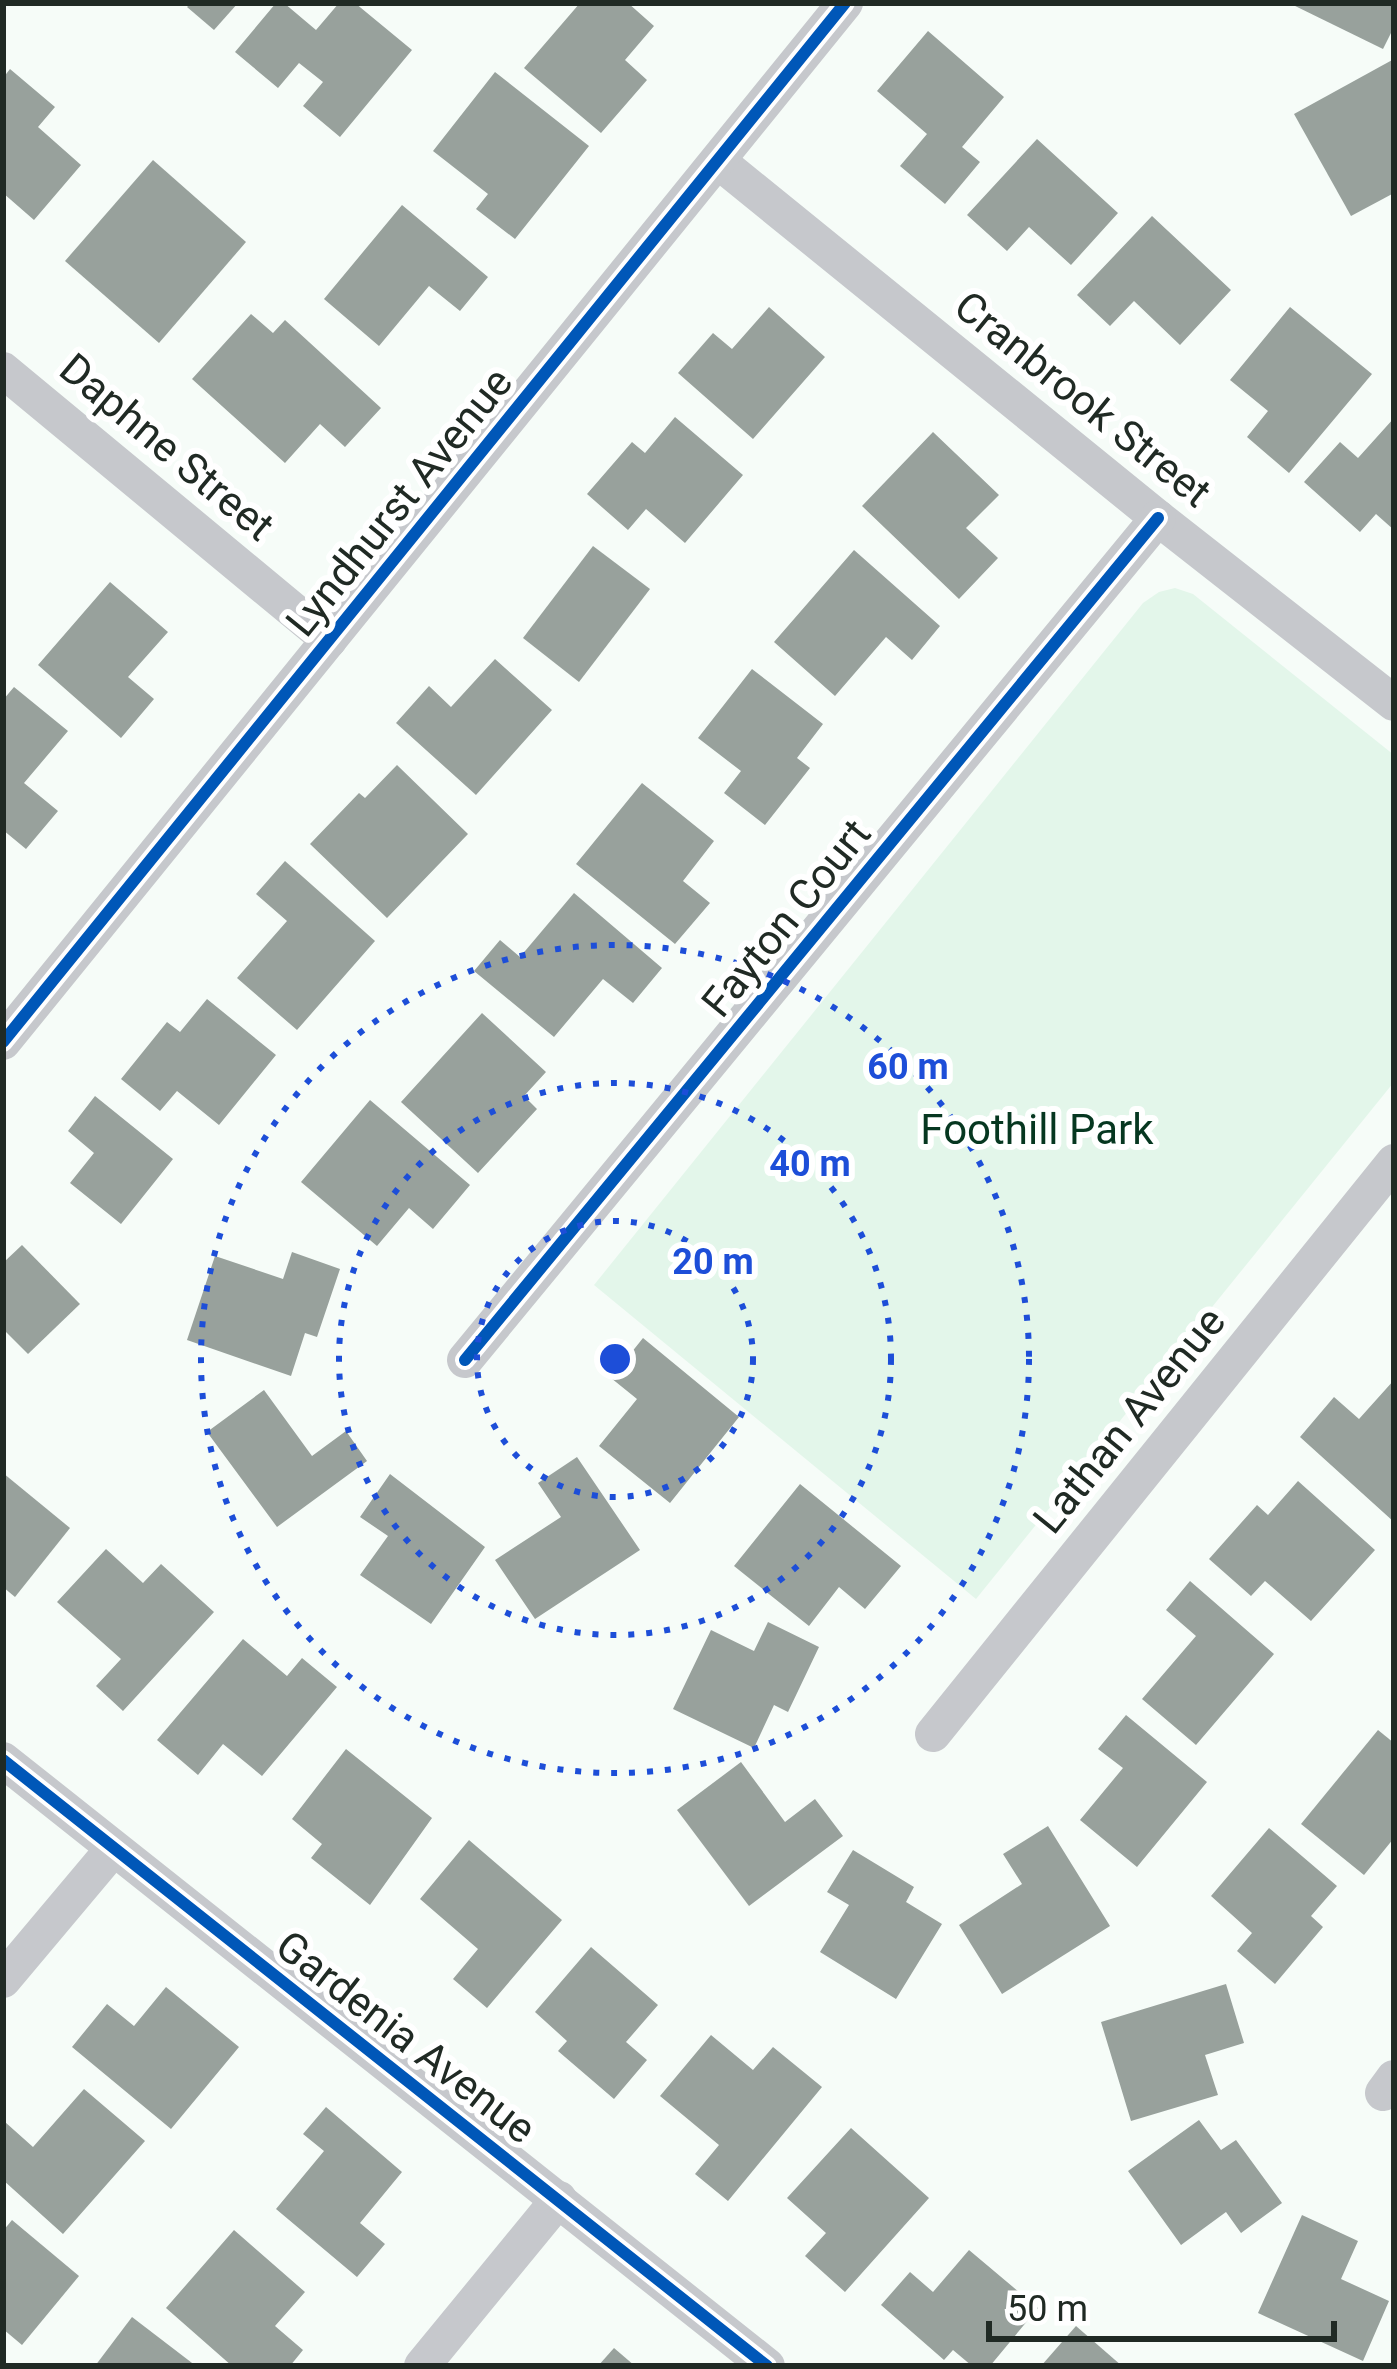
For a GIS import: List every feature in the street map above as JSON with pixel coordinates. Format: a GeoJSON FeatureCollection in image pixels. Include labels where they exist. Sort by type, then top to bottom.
{"type":"FeatureCollection","features":[{"type":"Feature","properties":{"kind":"street","name":"Lyndhurst Avenue"},"geometry":{"type":"LineString","coordinates":[[3,1042],[845,3]]}},
{"type":"Feature","properties":{"kind":"street","name":"Cranbrook Street"},"geometry":{"type":"LineString","coordinates":[[718,161],[1394,703]]}},
{"type":"Feature","properties":{"kind":"street","name":"Daphne Street"},"geometry":{"type":"LineString","coordinates":[[3,370],[329,640]]}},
{"type":"Feature","properties":{"kind":"street","name":"Fayton Court"},"geometry":{"type":"LineString","coordinates":[[465,1360],[1158,518]]}},
{"type":"Feature","properties":{"kind":"street","name":"Lathan Avenue"},"geometry":{"type":"LineString","coordinates":[[933,1734],[1394,1162]]}},
{"type":"Feature","properties":{"kind":"street","name":"Gardenia Avenue"},"geometry":{"type":"LineString","coordinates":[[3,1760],[767,2366]]}},
{"type":"Feature","properties":{"kind":"street"},"geometry":{"type":"LineString","coordinates":[[3,1980],[113,1849]]}},
{"type":"Feature","properties":{"kind":"street"},"geometry":{"type":"LineString","coordinates":[[422,2366],[559,2199]]}},
{"type":"Feature","properties":{"kind":"green space","name":"Foothill Park"},"geometry":{"type":"Polygon","coordinates":[[[1175,588],[1193,594],[1394,755],[1394,1082],[976,1599],[594,1285],[1143,603],[1175,588]]]}},
{"type":"Feature","properties":{"kind":"building"},"geometry":{"type":"Polygon","coordinates":[[[191,3],[238,3],[214,30],[187,7],[191,3]]]}},
{"type":"Feature","properties":{"kind":"building"},"geometry":{"type":"Polygon","coordinates":[[[276,3],[284,3],[316,30],[339,3],[355,3],[412,50],[340,137],[303,106],[323,82],[299,63],[278,88],[235,52],[276,3]]]}},
{"type":"Feature","properties":{"kind":"building"},"geometry":{"type":"Polygon","coordinates":[[[580,3],[628,3],[654,26],[625,60],[647,80],[601,133],[524,68],[580,3]]]}},
{"type":"Feature","properties":{"kind":"building"},"geometry":{"type":"Polygon","coordinates":[[[1289,3],[1394,3],[1394,27],[1383,49],[1289,3]]]}},
{"type":"Feature","properties":{"kind":"building"},"geometry":{"type":"Polygon","coordinates":[[[928,31],[1004,97],[962,147],[980,162],[945,204],[900,166],[927,134],[877,91],[928,31]]]}},
{"type":"Feature","properties":{"kind":"building"},"geometry":{"type":"Polygon","coordinates":[[[1394,59],[1394,193],[1351,216],[1294,114],[1394,59]]]}},
{"type":"Feature","properties":{"kind":"building"},"geometry":{"type":"Polygon","coordinates":[[[10,69],[55,107],[38,127],[81,165],[34,220],[3,193],[3,78],[10,69]]]}},
{"type":"Feature","properties":{"kind":"building"},"geometry":{"type":"Polygon","coordinates":[[[495,72],[589,146],[515,239],[476,209],[488,194],[433,151],[495,72]]]}},
{"type":"Feature","properties":{"kind":"building"},"geometry":{"type":"Polygon","coordinates":[[[1037,139],[1118,213],[1071,265],[1029,227],[1007,251],[967,215],[1037,139]]]}},
{"type":"Feature","properties":{"kind":"building"},"geometry":{"type":"Polygon","coordinates":[[[153,160],[246,242],[159,343],[65,261],[153,160]]]}},
{"type":"Feature","properties":{"kind":"building"},"geometry":{"type":"Polygon","coordinates":[[[402,205],[488,277],[460,311],[429,286],[379,346],[324,299],[402,205]]]}},
{"type":"Feature","properties":{"kind":"building"},"geometry":{"type":"Polygon","coordinates":[[[1152,216],[1231,290],[1180,345],[1134,301],[1110,326],[1077,295],[1152,216]]]}},
{"type":"Feature","properties":{"kind":"building"},"geometry":{"type":"Polygon","coordinates":[[[769,307],[825,357],[753,439],[678,373],[713,333],[732,349],[769,307]]]}},
{"type":"Feature","properties":{"kind":"building"},"geometry":{"type":"Polygon","coordinates":[[[1290,307],[1372,374],[1289,473],[1247,437],[1268,411],[1230,380],[1290,307]]]}},
{"type":"Feature","properties":{"kind":"building"},"geometry":{"type":"Polygon","coordinates":[[[251,314],[273,333],[285,320],[381,408],[345,447],[320,424],[285,463],[192,379],[251,314]]]}},
{"type":"Feature","properties":{"kind":"building"},"geometry":{"type":"Polygon","coordinates":[[[675,417],[743,475],[685,543],[646,509],[628,530],[587,494],[632,442],[645,453],[675,417]]]}},
{"type":"Feature","properties":{"kind":"building"},"geometry":{"type":"Polygon","coordinates":[[[1394,418],[1394,530],[1376,514],[1360,532],[1304,482],[1340,442],[1358,458],[1394,418]]]}},
{"type":"Feature","properties":{"kind":"building"},"geometry":{"type":"Polygon","coordinates":[[[933,432],[999,495],[966,528],[998,558],[959,599],[862,506],[933,432]]]}},
{"type":"Feature","properties":{"kind":"building"},"geometry":{"type":"Polygon","coordinates":[[[593,546],[650,589],[579,682],[523,638],[593,546]]]}},
{"type":"Feature","properties":{"kind":"building"},"geometry":{"type":"Polygon","coordinates":[[[854,550],[940,626],[912,660],[886,637],[835,696],[774,642],[854,550]]]}},
{"type":"Feature","properties":{"kind":"building"},"geometry":{"type":"Polygon","coordinates":[[[110,582],[168,632],[128,677],[154,699],[121,738],[38,665],[110,582]]]}},
{"type":"Feature","properties":{"kind":"building"},"geometry":{"type":"Polygon","coordinates":[[[495,659],[552,710],[476,795],[396,723],[429,686],[451,707],[495,659]]]}},
{"type":"Feature","properties":{"kind":"building"},"geometry":{"type":"Polygon","coordinates":[[[752,669],[823,724],[797,758],[810,768],[765,825],[724,793],[741,771],[698,738],[752,669]]]}},
{"type":"Feature","properties":{"kind":"building"},"geometry":{"type":"Polygon","coordinates":[[[14,687],[68,731],[24,783],[58,811],[26,849],[3,830],[3,700],[14,687]]]}},
{"type":"Feature","properties":{"kind":"building"},"geometry":{"type":"Polygon","coordinates":[[[397,765],[468,834],[387,918],[310,844],[359,793],[365,798],[397,765]]]}},
{"type":"Feature","properties":{"kind":"building"},"geometry":{"type":"Polygon","coordinates":[[[642,783],[714,841],[683,881],[710,903],[675,944],[576,864],[642,783]]]}},
{"type":"Feature","properties":{"kind":"building"},"geometry":{"type":"Polygon","coordinates":[[[285,861],[375,941],[297,1030],[237,978],[287,921],[256,894],[285,861]]]}},
{"type":"Feature","properties":{"kind":"building"},"geometry":{"type":"Polygon","coordinates":[[[574,893],[662,968],[633,1003],[603,979],[554,1037],[474,971],[500,940],[520,957],[574,893]]]}},
{"type":"Feature","properties":{"kind":"building"},"geometry":{"type":"Polygon","coordinates":[[[207,999],[276,1055],[219,1125],[177,1091],[160,1111],[121,1079],[167,1022],[180,1032],[207,999]]]}},
{"type":"Feature","properties":{"kind":"building"},"geometry":{"type":"Polygon","coordinates":[[[482,1013],[546,1072],[524,1096],[537,1109],[478,1173],[401,1102],[482,1013]]]}},
{"type":"Feature","properties":{"kind":"building"},"geometry":{"type":"Polygon","coordinates":[[[95,1096],[173,1159],[121,1224],[70,1183],[94,1153],[68,1131],[95,1096]]]}},
{"type":"Feature","properties":{"kind":"building"},"geometry":{"type":"Polygon","coordinates":[[[370,1100],[470,1185],[433,1229],[409,1208],[377,1246],[301,1182],[370,1100]]]}},
{"type":"Feature","properties":{"kind":"building"},"geometry":{"type":"Polygon","coordinates":[[[22,1245],[80,1304],[28,1354],[3,1329],[3,1263],[22,1245]]]}},
{"type":"Feature","properties":{"kind":"building"},"geometry":{"type":"Polygon","coordinates":[[[292,1252],[340,1269],[317,1337],[305,1333],[291,1376],[187,1340],[215,1256],[283,1279],[292,1252]]]}},
{"type":"Feature","properties":{"kind":"building"},"geometry":{"type":"Polygon","coordinates":[[[643,1338],[739,1417],[670,1503],[599,1446],[637,1399],[611,1378],[643,1338]]]}},
{"type":"Feature","properties":{"kind":"building"},"geometry":{"type":"Polygon","coordinates":[[[1394,1380],[1394,1522],[1300,1437],[1334,1397],[1359,1419],[1394,1380]]]}},
{"type":"Feature","properties":{"kind":"building"},"geometry":{"type":"Polygon","coordinates":[[[264,1390],[312,1456],[346,1431],[367,1461],[277,1527],[207,1432],[264,1390]]]}},
{"type":"Feature","properties":{"kind":"building"},"geometry":{"type":"Polygon","coordinates":[[[577,1457],[640,1550],[535,1619],[495,1560],[561,1517],[538,1483],[577,1457]]]}},
{"type":"Feature","properties":{"kind":"building"},"geometry":{"type":"Polygon","coordinates":[[[3,1473],[70,1528],[15,1597],[3,1587],[3,1473]]]}},
{"type":"Feature","properties":{"kind":"building"},"geometry":{"type":"Polygon","coordinates":[[[390,1474],[485,1547],[431,1624],[360,1575],[388,1536],[360,1517],[390,1474]]]}},
{"type":"Feature","properties":{"kind":"building"},"geometry":{"type":"Polygon","coordinates":[[[1298,1481],[1375,1550],[1311,1621],[1265,1581],[1251,1596],[1209,1559],[1257,1505],[1268,1515],[1298,1481]]]}},
{"type":"Feature","properties":{"kind":"building"},"geometry":{"type":"Polygon","coordinates":[[[800,1484],[901,1566],[865,1609],[839,1587],[809,1626],[734,1566],[800,1484]]]}},
{"type":"Feature","properties":{"kind":"building"},"geometry":{"type":"Polygon","coordinates":[[[106,1549],[143,1583],[161,1564],[214,1612],[123,1711],[96,1686],[121,1659],[57,1602],[106,1549]]]}},
{"type":"Feature","properties":{"kind":"building"},"geometry":{"type":"Polygon","coordinates":[[[1190,1581],[1274,1654],[1196,1745],[1142,1699],[1196,1636],[1166,1610],[1190,1581]]]}},
{"type":"Feature","properties":{"kind":"building"},"geometry":{"type":"Polygon","coordinates":[[[768,1622],[819,1647],[788,1712],[774,1705],[754,1748],[673,1709],[711,1630],[754,1651],[768,1622]]]}},
{"type":"Feature","properties":{"kind":"building"},"geometry":{"type":"Polygon","coordinates":[[[243,1639],[287,1676],[302,1658],[337,1687],[262,1776],[223,1744],[198,1775],[157,1740],[243,1639]]]}},
{"type":"Feature","properties":{"kind":"building"},"geometry":{"type":"Polygon","coordinates":[[[1126,1715],[1207,1782],[1137,1867],[1080,1820],[1123,1768],[1098,1749],[1126,1715]]]}},
{"type":"Feature","properties":{"kind":"building"},"geometry":{"type":"Polygon","coordinates":[[[1378,1730],[1394,1743],[1394,1838],[1364,1875],[1301,1824],[1378,1730]]]}},
{"type":"Feature","properties":{"kind":"building"},"geometry":{"type":"Polygon","coordinates":[[[346,1749],[432,1818],[370,1905],[311,1858],[322,1844],[292,1819],[346,1749]]]}},
{"type":"Feature","properties":{"kind":"building"},"geometry":{"type":"Polygon","coordinates":[[[741,1762],[785,1822],[815,1799],[843,1836],[749,1906],[677,1810],[741,1762]]]}},
{"type":"Feature","properties":{"kind":"building"},"geometry":{"type":"Polygon","coordinates":[[[1048,1826],[1110,1926],[1002,1994],[959,1925],[1022,1884],[1003,1854],[1048,1826]]]}},
{"type":"Feature","properties":{"kind":"building"},"geometry":{"type":"Polygon","coordinates":[[[1269,1828],[1337,1886],[1311,1916],[1323,1927],[1275,1984],[1237,1951],[1252,1933],[1211,1896],[1269,1828]]]}},
{"type":"Feature","properties":{"kind":"building"},"geometry":{"type":"Polygon","coordinates":[[[469,1840],[562,1920],[487,2008],[453,1979],[478,1949],[420,1899],[469,1840]]]}},
{"type":"Feature","properties":{"kind":"building"},"geometry":{"type":"Polygon","coordinates":[[[853,1850],[914,1887],[906,1902],[942,1924],[896,1999],[820,1952],[849,1905],[827,1892],[853,1850]]]}},
{"type":"Feature","properties":{"kind":"building"},"geometry":{"type":"Polygon","coordinates":[[[591,1947],[658,2005],[626,2042],[647,2060],[614,2099],[558,2051],[567,2041],[535,2012],[591,1947]]]}},
{"type":"Feature","properties":{"kind":"building"},"geometry":{"type":"Polygon","coordinates":[[[1226,1984],[1244,2043],[1205,2055],[1218,2095],[1131,2121],[1101,2022],[1226,1984]]]}},
{"type":"Feature","properties":{"kind":"building"},"geometry":{"type":"Polygon","coordinates":[[[166,1987],[239,2047],[171,2129],[72,2047],[107,2004],[134,2026],[166,1987]]]}},
{"type":"Feature","properties":{"kind":"building"},"geometry":{"type":"Polygon","coordinates":[[[711,2035],[753,2070],[773,2047],[822,2087],[728,2201],[695,2174],[719,2145],[660,2096],[711,2035]]]}},
{"type":"Feature","properties":{"kind":"building"},"geometry":{"type":"Polygon","coordinates":[[[84,2089],[145,2141],[63,2234],[3,2180],[3,2125],[5,2122],[33,2147],[84,2089]]]}},
{"type":"Feature","properties":{"kind":"building"},"geometry":{"type":"Polygon","coordinates":[[[326,2107],[402,2172],[360,2223],[385,2244],[357,2277],[276,2209],[324,2151],[303,2134],[326,2107]]]}},
{"type":"Feature","properties":{"kind":"building"},"geometry":{"type":"Polygon","coordinates":[[[1199,2120],[1221,2150],[1236,2140],[1282,2203],[1241,2233],[1226,2212],[1181,2245],[1128,2171],[1199,2120]]]}},
{"type":"Feature","properties":{"kind":"building"},"geometry":{"type":"Polygon","coordinates":[[[851,2128],[929,2198],[845,2292],[805,2256],[826,2233],[787,2198],[851,2128]]]}},
{"type":"Feature","properties":{"kind":"building"},"geometry":{"type":"Polygon","coordinates":[[[1302,2215],[1358,2241],[1341,2279],[1389,2301],[1363,2361],[1258,2313],[1302,2215]]]}},
{"type":"Feature","properties":{"kind":"building"},"geometry":{"type":"Polygon","coordinates":[[[12,2220],[79,2276],[22,2345],[3,2329],[3,2231],[12,2220]]]}},
{"type":"Feature","properties":{"kind":"building"},"geometry":{"type":"Polygon","coordinates":[[[234,2230],[305,2292],[275,2326],[303,2350],[290,2366],[232,2366],[166,2308],[234,2230]]]}},
{"type":"Feature","properties":{"kind":"building"},"geometry":{"type":"Polygon","coordinates":[[[969,2250],[1038,2308],[990,2366],[972,2366],[953,2350],[944,2360],[881,2305],[910,2272],[933,2292],[969,2250]]]}},
{"type":"Feature","properties":{"kind":"building"},"geometry":{"type":"Polygon","coordinates":[[[132,2317],[196,2366],[95,2366],[132,2317]]]}},
{"type":"Feature","properties":{"kind":"building"},"geometry":{"type":"Polygon","coordinates":[[[1076,2326],[1122,2366],[1041,2366],[1076,2326]]]}},
{"type":"Feature","properties":{"kind":"building"},"geometry":{"type":"Polygon","coordinates":[[[614,2348],[635,2366],[598,2366],[614,2348]]]}},
{"type":"Feature","properties":{"kind":"cycle path"},"geometry":{"type":"LineString","coordinates":[[3,1042],[845,3]]}},
{"type":"Feature","properties":{"kind":"cycle path"},"geometry":{"type":"LineString","coordinates":[[465,1360],[1158,518]]}},
{"type":"Feature","properties":{"kind":"cycle path"},"geometry":{"type":"LineString","coordinates":[[3,1760],[767,2366]]}}]}
